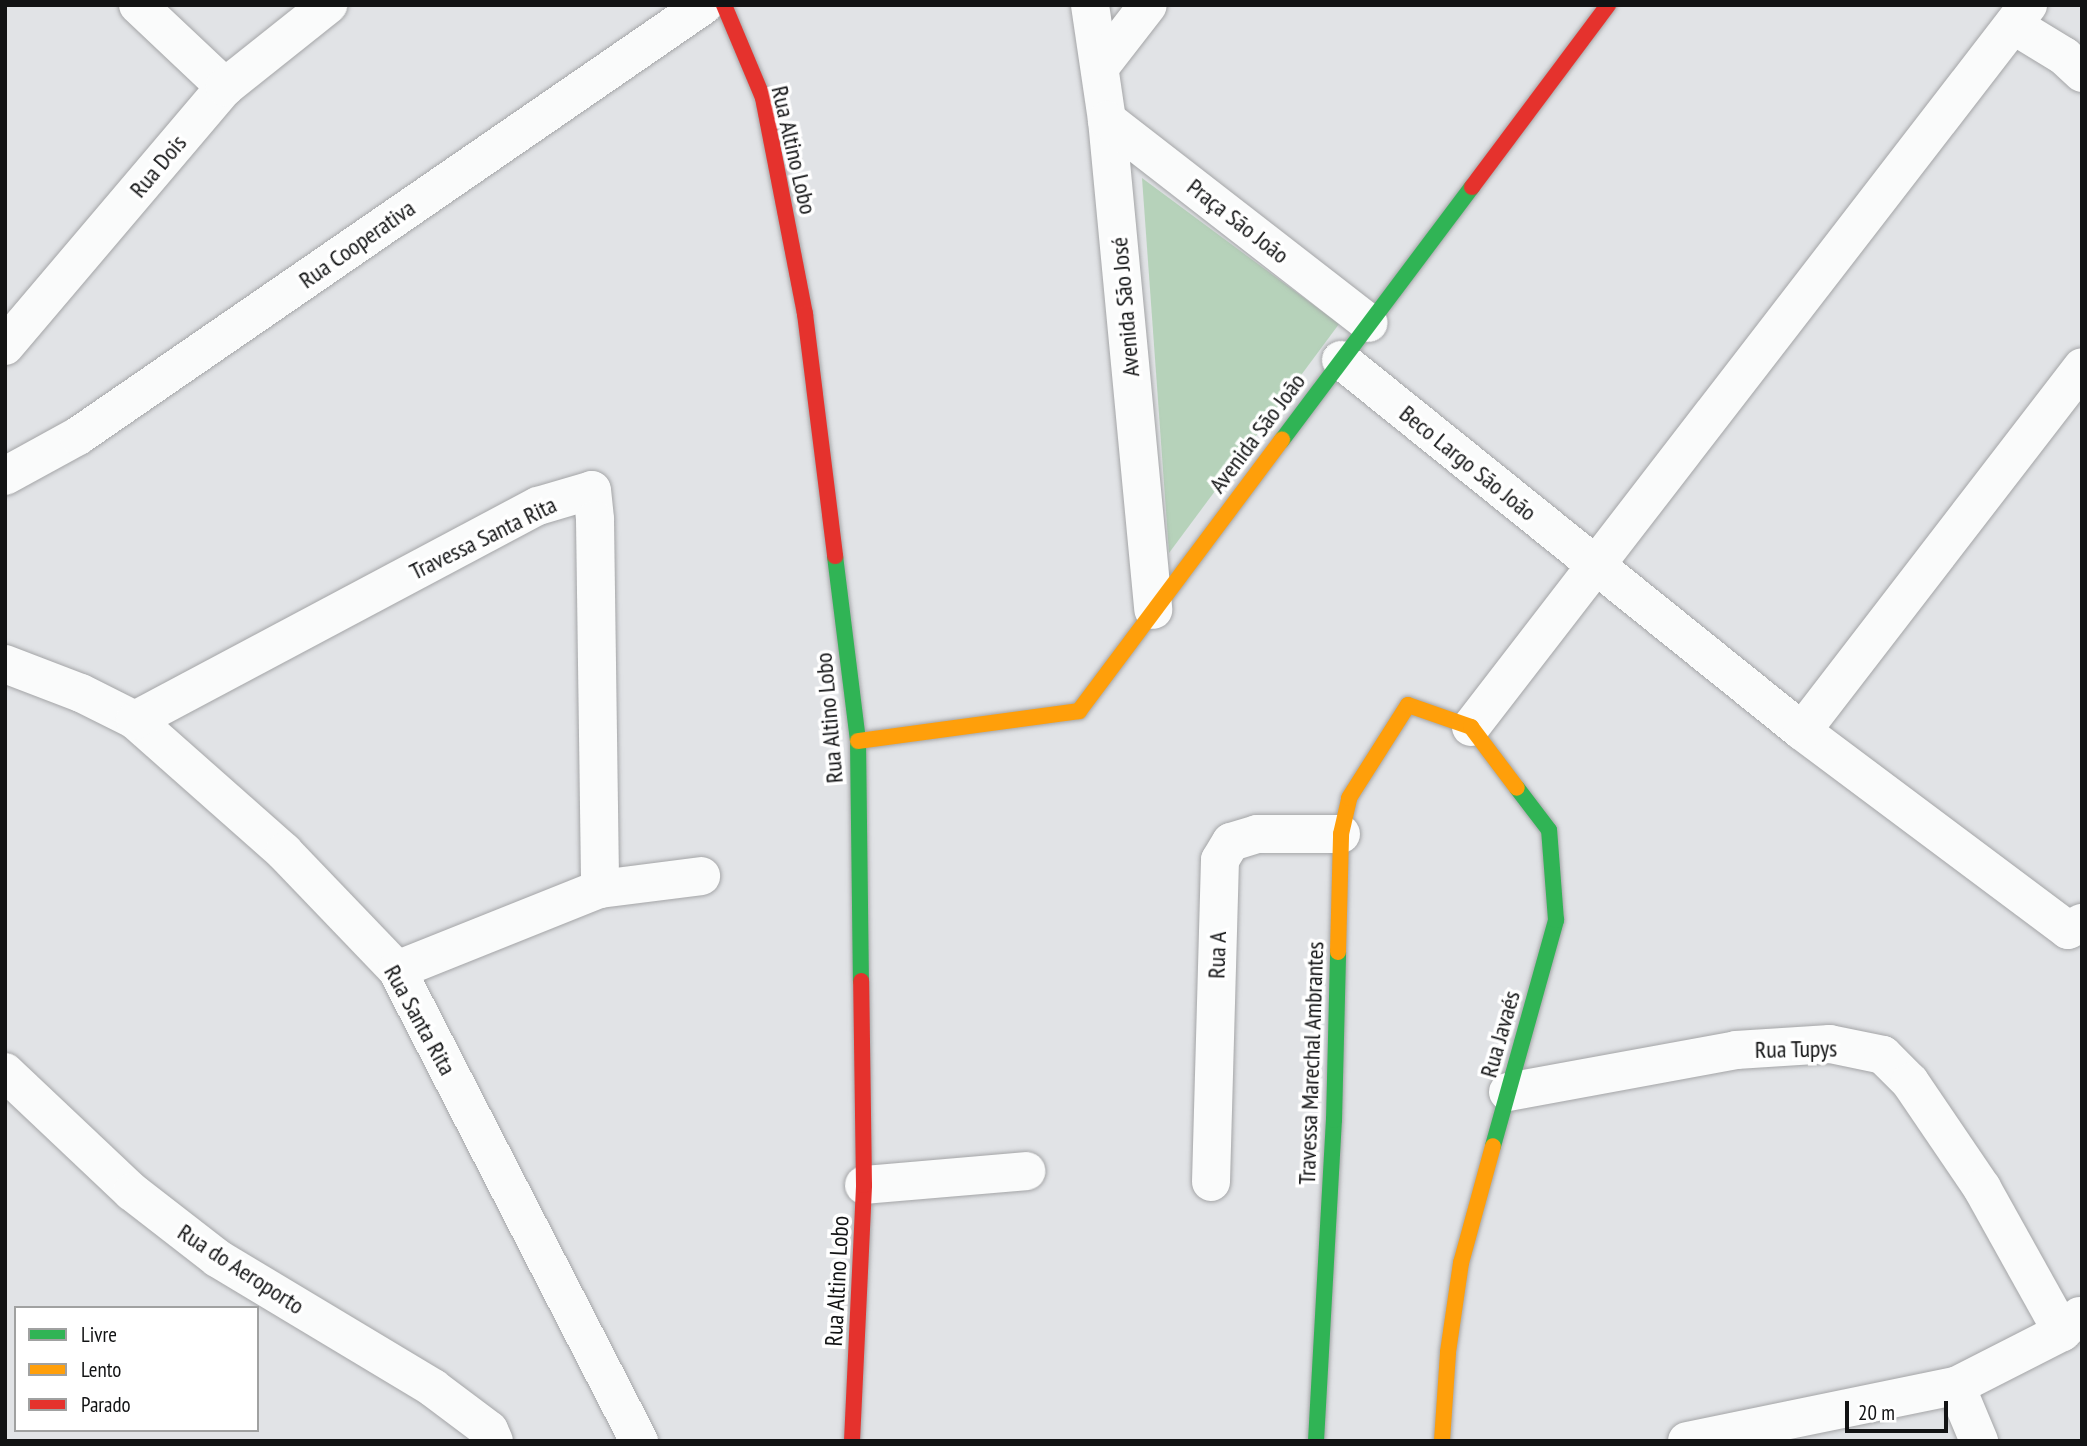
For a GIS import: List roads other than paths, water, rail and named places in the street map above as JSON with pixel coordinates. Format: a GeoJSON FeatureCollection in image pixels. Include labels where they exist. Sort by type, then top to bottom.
{"type":"FeatureCollection","features":[{"type":"Feature","properties":{"kind":"street"},"geometry":{"type":"LineString","coordinates":[[138,5],[225,87]]}},
{"type":"Feature","properties":{"kind":"street","name":"Rua Dois"},"geometry":{"type":"LineString","coordinates":[[5,346],[225,87],[328,5]]}},
{"type":"Feature","properties":{"kind":"street","name":"Rua Cooperativa"},"geometry":{"type":"LineString","coordinates":[[5,476],[78,436],[704,5]]}},
{"type":"Feature","properties":{"kind":"street","name":"Rua Altino Lobo"},"geometry":{"type":"LineString","coordinates":[[724,5],[763,98],[805,314],[858,741],[864,1185],[852,1441]]}},
{"type":"Feature","properties":{"kind":"street","name":"Avenida São José"},"geometry":{"type":"LineString","coordinates":[[1090,5],[1107,120],[1153,610]]}},
{"type":"Feature","properties":{"kind":"street"},"geometry":{"type":"LineString","coordinates":[[1100,67],[1148,5]]}},
{"type":"Feature","properties":{"kind":"street","name":"Avenida São João"},"geometry":{"type":"LineString","coordinates":[[858,741],[1079,711],[1608,5]]}},
{"type":"Feature","properties":{"kind":"street"},"geometry":{"type":"LineString","coordinates":[[1471,727],[2020,15],[2082,73]]}},
{"type":"Feature","properties":{"kind":"street","name":"Praça São João"},"geometry":{"type":"LineString","coordinates":[[1107,120],[1369,323]]}},
{"type":"Feature","properties":{"kind":"street","name":"Beco Largo São João"},"geometry":{"type":"LineString","coordinates":[[1341,360],[1802,731],[2068,930],[2082,923]]}},
{"type":"Feature","properties":{"kind":"street"},"geometry":{"type":"LineString","coordinates":[[1802,731],[2082,367]]}},
{"type":"Feature","properties":{"kind":"street","name":"Travessa Santa Rita"},"geometry":{"type":"LineString","coordinates":[[135,720],[538,506],[592,490],[595,520],[600,889]]}},
{"type":"Feature","properties":{"kind":"street","name":"Rua Santa Rita"},"geometry":{"type":"LineString","coordinates":[[5,664],[81,694],[135,720],[284,852],[397,970],[639,1441]]}},
{"type":"Feature","properties":{"kind":"street","name":"Travessa Marechal Ambrantes"},"geometry":{"type":"LineString","coordinates":[[1316,1441],[1334,1120],[1340,834],[1349,798],[1408,705],[1471,727]]}},
{"type":"Feature","properties":{"kind":"street","name":"Rua Javaés"},"geometry":{"type":"LineString","coordinates":[[1442,1441],[1448,1352],[1461,1263],[1556,920],[1549,830],[1471,727]]}},
{"type":"Feature","properties":{"kind":"street","name":"Rua A"},"geometry":{"type":"LineString","coordinates":[[1211,1182],[1220,860],[1231,842],[1257,834],[1340,834]]}},
{"type":"Feature","properties":{"kind":"street"},"geometry":{"type":"LineString","coordinates":[[397,970],[600,889],[701,876]]}},
{"type":"Feature","properties":{"kind":"street","name":"Rua Tupys"},"geometry":{"type":"LineString","coordinates":[[1507,1093],[1736,1050],[1830,1044],[1882,1055],[1910,1082],[2072,1323]]}},
{"type":"Feature","properties":{"kind":"street","name":"Rua do Aeroporto"},"geometry":{"type":"LineString","coordinates":[[5,1072],[132,1192],[217,1258],[433,1388],[489,1430],[494,1441]]}},
{"type":"Feature","properties":{"kind":"street"},"geometry":{"type":"LineString","coordinates":[[864,1185],[1026,1171]]}},
{"type":"Feature","properties":{"kind":"street"},"geometry":{"type":"LineString","coordinates":[[1687,1441],[1956,1386],[2072,1323]]}},
{"type":"Feature","properties":{"kind":"street"},"geometry":{"type":"LineString","coordinates":[[1956,1386],[1979,1441]]}}]}
